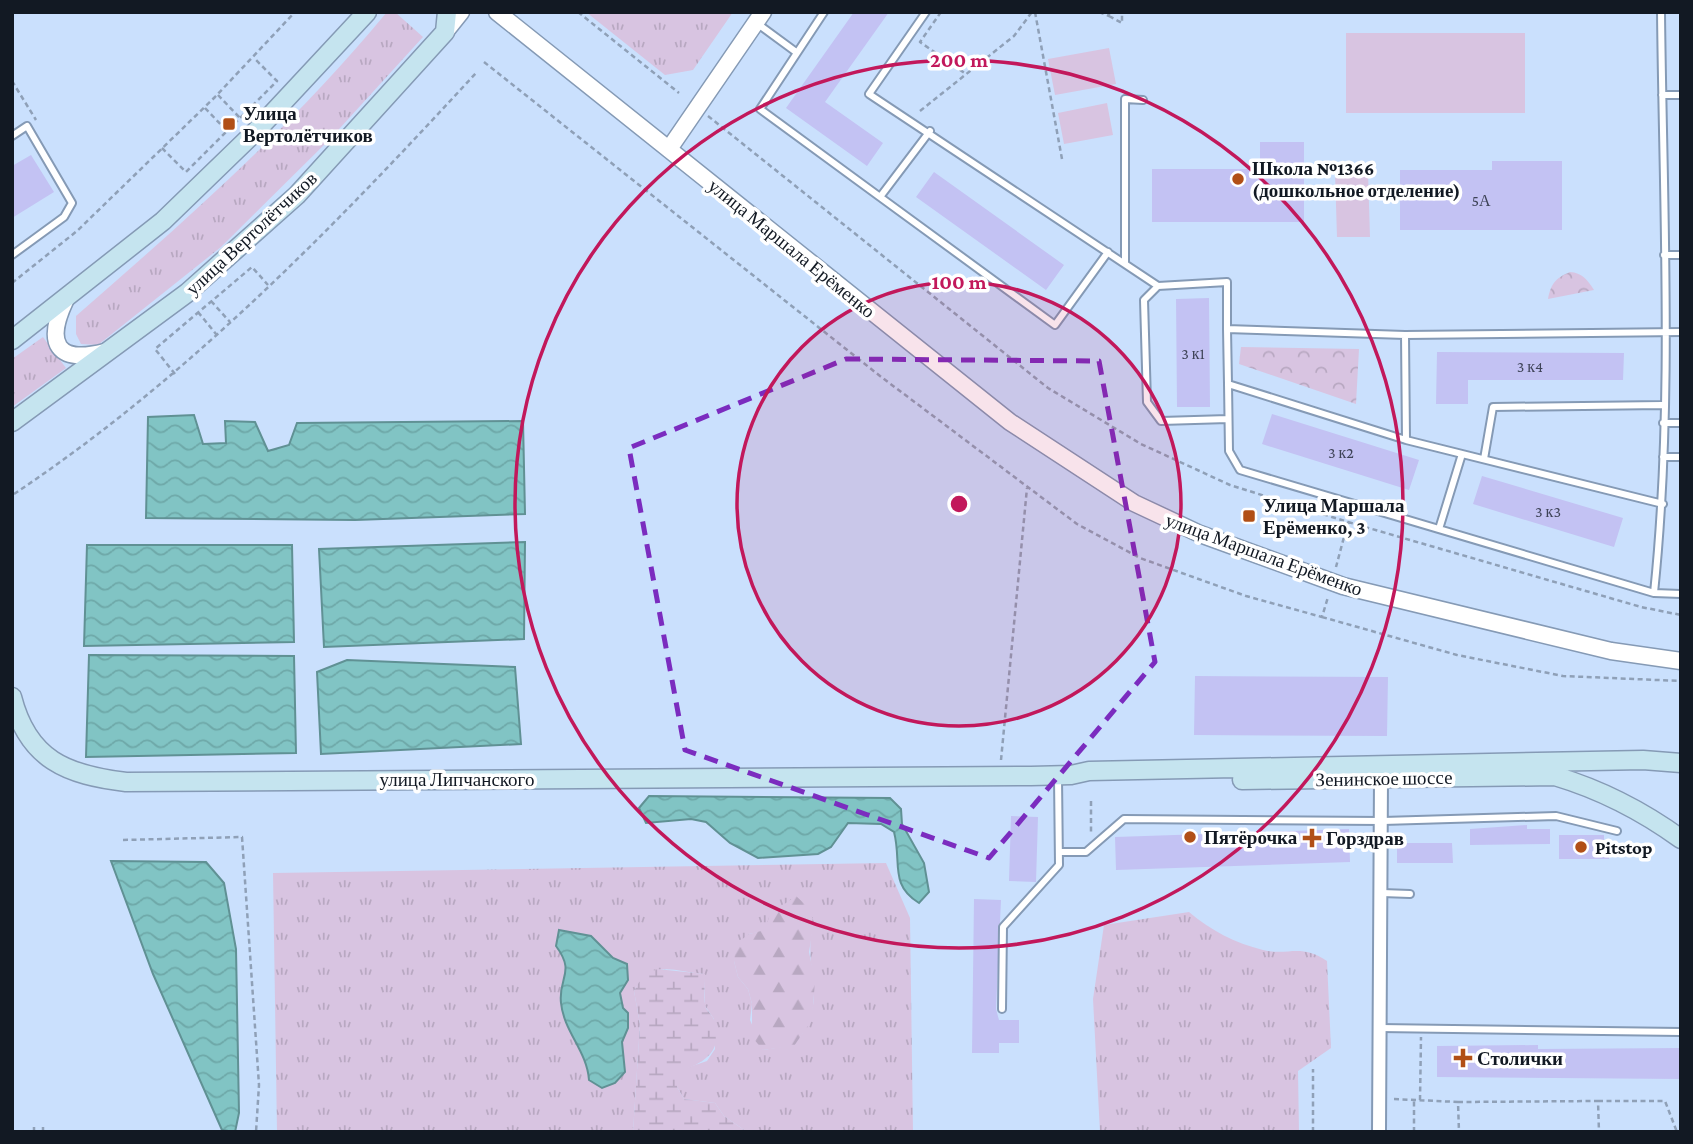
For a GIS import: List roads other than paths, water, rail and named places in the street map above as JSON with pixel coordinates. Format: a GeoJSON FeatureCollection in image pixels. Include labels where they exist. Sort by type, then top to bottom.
{"type":"FeatureCollection","features":[{"type":"Feature","properties":{"kind":"main road"},"geometry":{"type":"LineString","coordinates":[[12,340],[65,301],[163,221],[257,130],[367,12]]}},
{"type":"Feature","properties":{"kind":"main road"},"geometry":{"type":"LineString","coordinates":[[445,32],[447,12]]}},
{"type":"Feature","properties":{"kind":"main road","name":"улица Вертолётчиков"},"geometry":{"type":"LineString","coordinates":[[12,422],[187,293],[297,195],[445,32]]}},
{"type":"Feature","properties":{"kind":"main road","name":"улица Липчанского"},"geometry":{"type":"LineString","coordinates":[[12,697],[23,725],[46,756],[67,771],[90,778],[126,782],[943,776]]}},
{"type":"Feature","properties":{"kind":"main road","name":"Зенинское шоссе"},"geometry":{"type":"LineString","coordinates":[[1065,776],[1089,771],[1643,760],[1681,763]]}},
{"type":"Feature","properties":{"kind":"main road","name":"Зенинское шоссе"},"geometry":{"type":"LineString","coordinates":[[943,776],[1065,776],[1090,781],[1555,776],[1589,787],[1634,807],[1681,839]]}},
{"type":"Feature","properties":{"kind":"street","name":"улица Вертолётчиков"},"geometry":{"type":"LineString","coordinates":[[445,32],[461,12]]}},
{"type":"Feature","properties":{"kind":"street","name":"улица Маршала Ерёменко"},"geometry":{"type":"LineString","coordinates":[[497,12],[1010,422],[1134,503],[1200,534],[1332,582],[1611,651],[1681,661]]}},
{"type":"Feature","properties":{"kind":"street"},"geometry":{"type":"LineString","coordinates":[[669,149],[760,17]]}},
{"type":"Feature","properties":{"kind":"street"},"geometry":{"type":"LineString","coordinates":[[65,301],[56,320],[55,338],[66,354],[79,359],[105,352]]}},
{"type":"Feature","properties":{"kind":"street"},"geometry":{"type":"LineString","coordinates":[[1379,1132],[1383,821],[1381,779]]}},
{"type":"Feature","properties":{"kind":"lane"},"geometry":{"type":"LineString","coordinates":[[824,12],[760,109],[1055,325],[1108,253]]}},
{"type":"Feature","properties":{"kind":"lane"},"geometry":{"type":"LineString","coordinates":[[926,12],[869,94],[930,131],[1158,286],[1227,282],[1229,451],[1240,470],[1654,593],[1681,594]]}},
{"type":"Feature","properties":{"kind":"lane"},"geometry":{"type":"LineString","coordinates":[[1654,593],[1663,504],[1662,405],[1665,332],[1661,12]]}},
{"type":"Feature","properties":{"kind":"lane"},"geometry":{"type":"LineString","coordinates":[[760,17],[796,52]]}},
{"type":"Feature","properties":{"kind":"lane"},"geometry":{"type":"LineString","coordinates":[[1662,94],[1681,94]]}},
{"type":"Feature","properties":{"kind":"lane"},"geometry":{"type":"LineString","coordinates":[[1125,264],[1125,99],[1143,100]]}},
{"type":"Feature","properties":{"kind":"lane"},"geometry":{"type":"LineString","coordinates":[[12,136],[27,126],[72,203],[64,217],[12,255]]}},
{"type":"Feature","properties":{"kind":"lane"},"geometry":{"type":"LineString","coordinates":[[880,197],[930,131]]}},
{"type":"Feature","properties":{"kind":"lane"},"geometry":{"type":"LineString","coordinates":[[1664,255],[1681,255]]}},
{"type":"Feature","properties":{"kind":"lane"},"geometry":{"type":"LineString","coordinates":[[1158,286],[1144,300],[1147,402],[1161,421],[1228,419]]}},
{"type":"Feature","properties":{"kind":"lane"},"geometry":{"type":"LineString","coordinates":[[1227,329],[1405,335],[1681,332]]}},
{"type":"Feature","properties":{"kind":"lane"},"geometry":{"type":"LineString","coordinates":[[1405,335],[1406,440]]}},
{"type":"Feature","properties":{"kind":"lane"},"geometry":{"type":"LineString","coordinates":[[1228,384],[1406,440],[1663,504]]}},
{"type":"Feature","properties":{"kind":"lane"},"geometry":{"type":"LineString","coordinates":[[1484,460],[1493,407],[1662,405]]}},
{"type":"Feature","properties":{"kind":"lane"},"geometry":{"type":"LineString","coordinates":[[1663,423],[1681,423]]}},
{"type":"Feature","properties":{"kind":"lane"},"geometry":{"type":"LineString","coordinates":[[1439,529],[1462,454]]}},
{"type":"Feature","properties":{"kind":"lane"},"geometry":{"type":"LineString","coordinates":[[1663,457],[1681,457]]}},
{"type":"Feature","properties":{"kind":"lane"},"geometry":{"type":"LineString","coordinates":[[1002,1009],[1003,927],[1059,864],[1065,776]]}},
{"type":"Feature","properties":{"kind":"lane"},"geometry":{"type":"LineString","coordinates":[[1059,852],[1086,852],[1124,819],[1383,821],[1556,816],[1617,831]]}},
{"type":"Feature","properties":{"kind":"lane"},"geometry":{"type":"LineString","coordinates":[[1382,893],[1410,894]]}},
{"type":"Feature","properties":{"kind":"lane"},"geometry":{"type":"LineString","coordinates":[[1380,1028],[1681,1032]]}},
{"type":"Feature","properties":{"kind":"water"},"geometry":{"type":"Polygon","coordinates":[[[194,415],[203,444],[226,443],[225,421],[255,422],[268,451],[289,445],[297,423],[523,421],[525,514],[355,520],[146,518],[148,417],[194,415]]]}},
{"type":"Feature","properties":{"kind":"water"},"geometry":{"type":"Polygon","coordinates":[[[525,542],[524,639],[324,647],[319,549],[525,542]]]}},
{"type":"Feature","properties":{"kind":"water"},"geometry":{"type":"Polygon","coordinates":[[[87,545],[292,545],[294,642],[84,646],[87,545]]]}},
{"type":"Feature","properties":{"kind":"water"},"geometry":{"type":"Polygon","coordinates":[[[89,655],[294,656],[296,753],[86,757],[89,655]]]}},
{"type":"Feature","properties":{"kind":"water"},"geometry":{"type":"Polygon","coordinates":[[[347,660],[515,667],[521,744],[321,754],[317,672],[347,660]]]}},
{"type":"Feature","properties":{"kind":"water"},"geometry":{"type":"Polygon","coordinates":[[[649,796],[890,798],[901,809],[902,824],[924,863],[929,892],[919,903],[904,889],[898,872],[894,832],[881,824],[848,823],[831,847],[818,854],[758,858],[730,843],[706,822],[691,819],[646,823],[639,808],[649,796]]]}},
{"type":"Feature","properties":{"kind":"water"},"geometry":{"type":"Polygon","coordinates":[[[111,861],[206,862],[224,883],[236,949],[239,1113],[235,1132],[222,1130],[153,974],[111,861]]]}},
{"type":"Feature","properties":{"kind":"water"},"geometry":{"type":"Polygon","coordinates":[[[559,930],[591,936],[613,958],[627,964],[628,980],[620,993],[623,1008],[628,1013],[628,1028],[622,1042],[625,1072],[615,1083],[602,1088],[589,1080],[584,1060],[563,1013],[561,994],[566,969],[556,946],[559,930]]]}},
{"type":"Feature","properties":{"kind":"place","name":"Улица Вертолётчиков"},"geometry":{"type":"Point","coordinates":[229,124]}},
{"type":"Feature","properties":{"kind":"place","name":"Школа №1366 (дошкольное отделение)"},"geometry":{"type":"Point","coordinates":[1238,179]}},
{"type":"Feature","properties":{"kind":"place","name":"Улица Маршала Ерёменко, 3"},"geometry":{"type":"Point","coordinates":[1249,516]}},
{"type":"Feature","properties":{"kind":"place","name":"Пятёрочка"},"geometry":{"type":"Point","coordinates":[1190,837]}},
{"type":"Feature","properties":{"kind":"place","name":"Горздрав"},"geometry":{"type":"Point","coordinates":[1312,838]}},
{"type":"Feature","properties":{"kind":"place","name":"Pitstop"},"geometry":{"type":"Point","coordinates":[1581,847]}},
{"type":"Feature","properties":{"kind":"place","name":"Столички"},"geometry":{"type":"Point","coordinates":[1463,1058]}}]}
